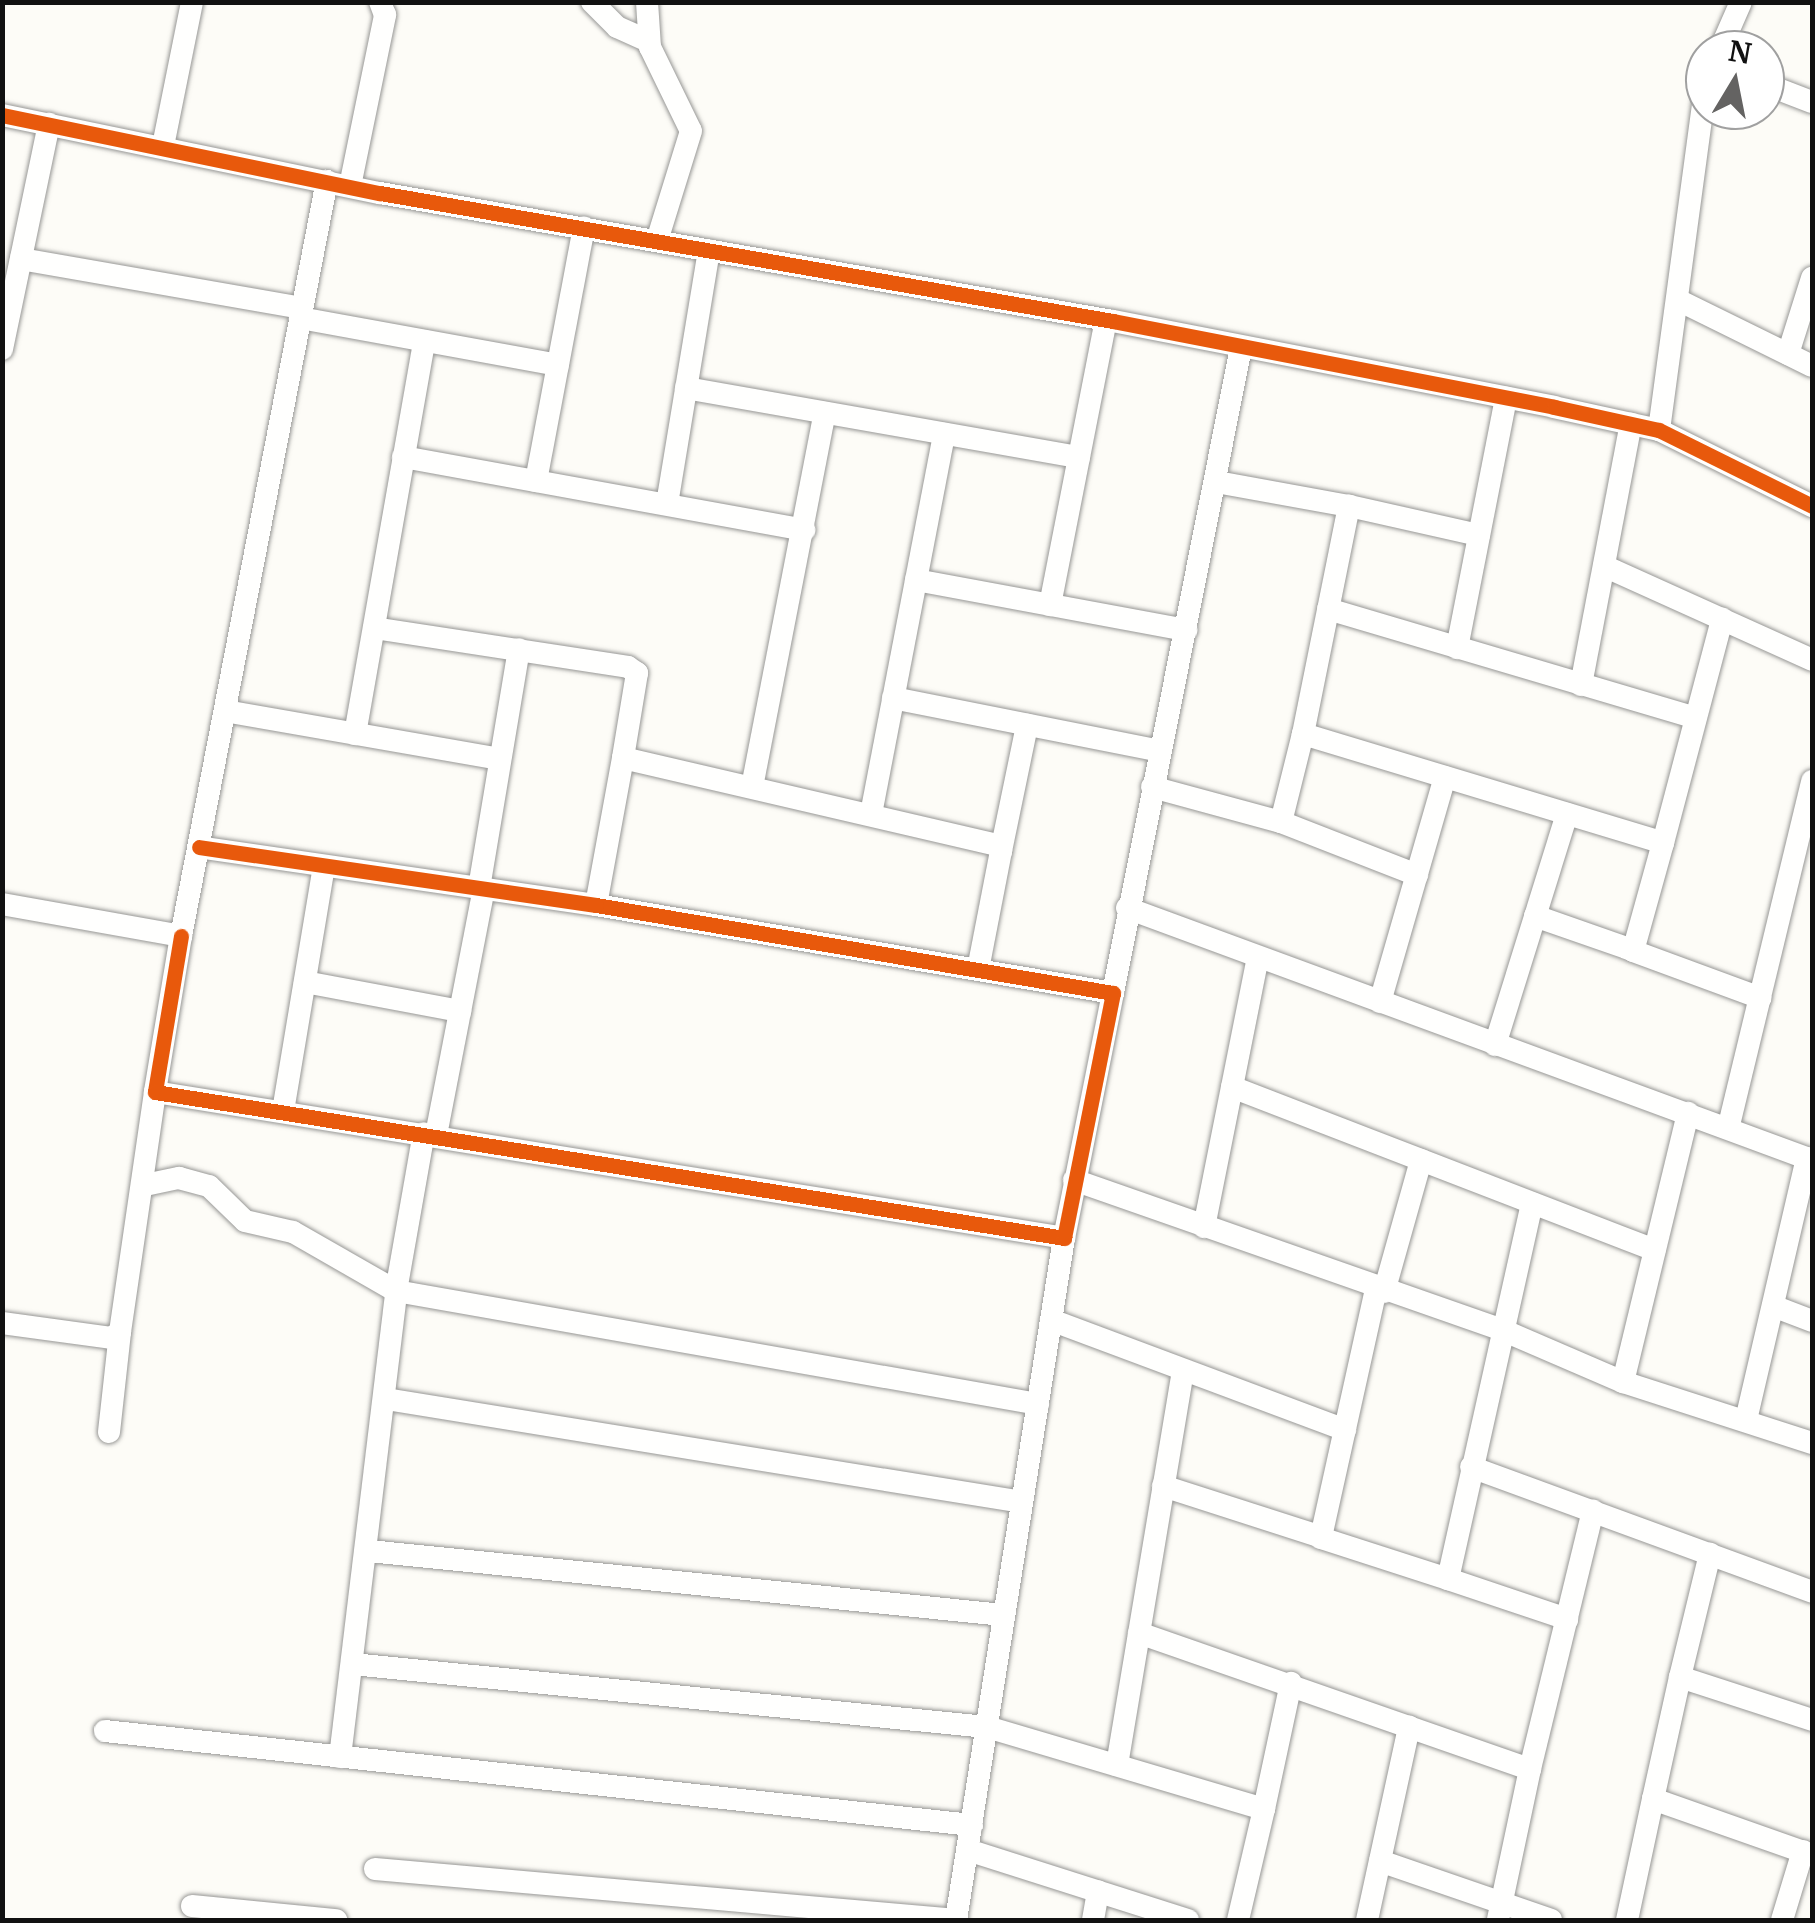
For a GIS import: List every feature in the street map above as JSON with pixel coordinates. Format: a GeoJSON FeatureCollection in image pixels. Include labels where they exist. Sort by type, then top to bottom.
{"type":"FeatureCollection","features":[{"type":"Feature","properties":{"kind":"street"},"geometry":{"type":"LineString","coordinates":[[163,146],[192,2]]}},
{"type":"Feature","properties":{"kind":"street"},"geometry":{"type":"LineString","coordinates":[[350,186],[385,15],[380,2]]}},
{"type":"Feature","properties":{"kind":"street"},"geometry":{"type":"LineString","coordinates":[[592,2],[617,27],[648,41]]}},
{"type":"Feature","properties":{"kind":"street"},"geometry":{"type":"LineString","coordinates":[[647,2],[648,41],[690,130],[657,241]]}},
{"type":"Feature","properties":{"kind":"street"},"geometry":{"type":"LineString","coordinates":[[1729,30],[1741,2]]}},
{"type":"Feature","properties":{"kind":"street"},"geometry":{"type":"LineString","coordinates":[[1785,92],[1812,102]]}},
{"type":"Feature","properties":{"kind":"street"},"geometry":{"type":"LineString","coordinates":[[2,116],[350,186],[1106,320],[1660,430],[1812,506]]}},
{"type":"Feature","properties":{"kind":"street"},"geometry":{"type":"LineString","coordinates":[[2,349],[50,124]]}},
{"type":"Feature","properties":{"kind":"street"},"geometry":{"type":"LineString","coordinates":[[1660,430],[1700,130]]}},
{"type":"Feature","properties":{"kind":"street"},"geometry":{"type":"LineString","coordinates":[[109,1432],[120,1332],[181,936],[327,181]]}},
{"type":"Feature","properties":{"kind":"street"},"geometry":{"type":"LineString","coordinates":[[536,481],[584,228]]}},
{"type":"Feature","properties":{"kind":"street"},"geometry":{"type":"LineString","coordinates":[[667,504],[709,250]]}},
{"type":"Feature","properties":{"kind":"street"},"geometry":{"type":"LineString","coordinates":[[21,259],[558,366]]}},
{"type":"Feature","properties":{"kind":"street"},"geometry":{"type":"LineString","coordinates":[[1788,354],[1812,278]]}},
{"type":"Feature","properties":{"kind":"street"},"geometry":{"type":"LineString","coordinates":[[1678,300],[1812,366]]}},
{"type":"Feature","properties":{"kind":"street"},"geometry":{"type":"LineString","coordinates":[[1050,605],[1106,320]]}},
{"type":"Feature","properties":{"kind":"street"},"geometry":{"type":"LineString","coordinates":[[356,734],[424,340]]}},
{"type":"Feature","properties":{"kind":"street"},"geometry":{"type":"LineString","coordinates":[[376,1868],[956,1920],[1074,1180],[1217,482],[1241,347]]}},
{"type":"Feature","properties":{"kind":"street"},"geometry":{"type":"LineString","coordinates":[[686,388],[1079,457]]}},
{"type":"Feature","properties":{"kind":"street"},"geometry":{"type":"LineString","coordinates":[[1457,648],[1506,398]]}},
{"type":"Feature","properties":{"kind":"street"},"geometry":{"type":"LineString","coordinates":[[752,787],[825,413]]}},
{"type":"Feature","properties":{"kind":"street"},"geometry":{"type":"LineString","coordinates":[[1582,685],[1631,424]]}},
{"type":"Feature","properties":{"kind":"street"},"geometry":{"type":"LineString","coordinates":[[871,814],[944,434]]}},
{"type":"Feature","properties":{"kind":"street"},"geometry":{"type":"LineString","coordinates":[[403,457],[804,530]]}},
{"type":"Feature","properties":{"kind":"street"},"geometry":{"type":"LineString","coordinates":[[1217,482],[1479,535]]}},
{"type":"Feature","properties":{"kind":"street"},"geometry":{"type":"LineString","coordinates":[[1281,822],[1350,506]]}},
{"type":"Feature","properties":{"kind":"street"},"geometry":{"type":"LineString","coordinates":[[1604,566],[1812,660]]}},
{"type":"Feature","properties":{"kind":"street"},"geometry":{"type":"LineString","coordinates":[[916,580],[1186,630]]}},
{"type":"Feature","properties":{"kind":"street"},"geometry":{"type":"LineString","coordinates":[[1328,609],[1695,718]]}},
{"type":"Feature","properties":{"kind":"street"},"geometry":{"type":"LineString","coordinates":[[1635,951],[1722,619]]}},
{"type":"Feature","properties":{"kind":"street"},"geometry":{"type":"LineString","coordinates":[[374,628],[519,649],[636,673],[596,905]]}},
{"type":"Feature","properties":{"kind":"street"},"geometry":{"type":"LineString","coordinates":[[340,1756],[368,1550],[396,1291],[460,1011],[519,649]]}},
{"type":"Feature","properties":{"kind":"street"},"geometry":{"type":"LineString","coordinates":[[893,698],[1160,751]]}},
{"type":"Feature","properties":{"kind":"street"},"geometry":{"type":"LineString","coordinates":[[225,711],[500,758]]}},
{"type":"Feature","properties":{"kind":"street"},"geometry":{"type":"LineString","coordinates":[[978,969],[1028,725]]}},
{"type":"Feature","properties":{"kind":"street"},"geometry":{"type":"LineString","coordinates":[[1303,734],[1664,843]]}},
{"type":"Feature","properties":{"kind":"street"},"geometry":{"type":"LineString","coordinates":[[623,758],[988,841],[1001,851]]}},
{"type":"Feature","properties":{"kind":"street"},"geometry":{"type":"LineString","coordinates":[[1380,1002],[1445,777]]}},
{"type":"Feature","properties":{"kind":"street"},"geometry":{"type":"LineString","coordinates":[[1730,1125],[1812,781]]}},
{"type":"Feature","properties":{"kind":"street"},"geometry":{"type":"LineString","coordinates":[[1152,787],[1281,822],[1417,875]]}},
{"type":"Feature","properties":{"kind":"street"},"geometry":{"type":"LineString","coordinates":[[1495,1044],[1567,814]]}},
{"type":"Feature","properties":{"kind":"street"},"geometry":{"type":"LineString","coordinates":[[200,847],[596,905],[1113,993]]}},
{"type":"Feature","properties":{"kind":"street"},"geometry":{"type":"LineString","coordinates":[[283,1112],[324,866]]}},
{"type":"Feature","properties":{"kind":"street"},"geometry":{"type":"LineString","coordinates":[[2,904],[181,936]]}},
{"type":"Feature","properties":{"kind":"street"},"geometry":{"type":"LineString","coordinates":[[1128,908],[1495,1044],[1730,1125],[1810,1158],[1746,1420]]}},
{"type":"Feature","properties":{"kind":"street"},"geometry":{"type":"LineString","coordinates":[[1535,916],[1761,998]]}},
{"type":"Feature","properties":{"kind":"street"},"geometry":{"type":"LineString","coordinates":[[1204,1227],[1258,957]]}},
{"type":"Feature","properties":{"kind":"street"},"geometry":{"type":"LineString","coordinates":[[305,982],[460,1011]]}},
{"type":"Feature","properties":{"kind":"street"},"geometry":{"type":"LineString","coordinates":[[1232,1087],[1655,1250]]}},
{"type":"Feature","properties":{"kind":"street"},"geometry":{"type":"LineString","coordinates":[[155,1092],[1064,1238]]}},
{"type":"Feature","properties":{"kind":"street"},"geometry":{"type":"LineString","coordinates":[[1623,1382],[1688,1113]]}},
{"type":"Feature","properties":{"kind":"street"},"geometry":{"type":"LineString","coordinates":[[1322,1538],[1380,1291],[1421,1160]]}},
{"type":"Feature","properties":{"kind":"street"},"geometry":{"type":"LineString","coordinates":[[145,1186],[179,1178],[209,1186],[245,1221],[293,1232],[396,1291],[1038,1404]]}},
{"type":"Feature","properties":{"kind":"street"},"geometry":{"type":"LineString","coordinates":[[1074,1180],[1380,1291],[1500,1329],[1623,1382],[1812,1443]]}},
{"type":"Feature","properties":{"kind":"street"},"geometry":{"type":"LineString","coordinates":[[1448,1579],[1500,1329],[1532,1203]]}},
{"type":"Feature","properties":{"kind":"street"},"geometry":{"type":"LineString","coordinates":[[1772,1306],[1812,1321]]}},
{"type":"Feature","properties":{"kind":"street"},"geometry":{"type":"LineString","coordinates":[[1051,1320],[1345,1430]]}},
{"type":"Feature","properties":{"kind":"street"},"geometry":{"type":"LineString","coordinates":[[2,1323],[111,1338],[120,1332]]}},
{"type":"Feature","properties":{"kind":"street"},"geometry":{"type":"LineString","coordinates":[[1117,1766],[1183,1370]]}},
{"type":"Feature","properties":{"kind":"street"},"geometry":{"type":"LineString","coordinates":[[386,1399],[1022,1502]]}},
{"type":"Feature","properties":{"kind":"street"},"geometry":{"type":"LineString","coordinates":[[1472,1467],[1812,1592]]}},
{"type":"Feature","properties":{"kind":"street"},"geometry":{"type":"LineString","coordinates":[[1164,1486],[1567,1619]]}},
{"type":"Feature","properties":{"kind":"street"},"geometry":{"type":"LineString","coordinates":[[1500,1912],[1530,1769],[1593,1512]]}},
{"type":"Feature","properties":{"kind":"street"},"geometry":{"type":"LineString","coordinates":[[368,1550],[1004,1615]]}},
{"type":"Feature","properties":{"kind":"street"},"geometry":{"type":"LineString","coordinates":[[1628,1920],[1710,1554]]}},
{"type":"Feature","properties":{"kind":"street"},"geometry":{"type":"LineString","coordinates":[[1139,1633],[1530,1769]]}},
{"type":"Feature","properties":{"kind":"street"},"geometry":{"type":"LineString","coordinates":[[352,1664],[988,1727],[1264,1809]]}},
{"type":"Feature","properties":{"kind":"street"},"geometry":{"type":"LineString","coordinates":[[1680,1677],[1812,1720]]}},
{"type":"Feature","properties":{"kind":"street"},"geometry":{"type":"LineString","coordinates":[[1238,1920],[1291,1683]]}},
{"type":"Feature","properties":{"kind":"street"},"geometry":{"type":"LineString","coordinates":[[1367,1920],[1409,1727]]}},
{"type":"Feature","properties":{"kind":"street"},"geometry":{"type":"LineString","coordinates":[[104,1731],[972,1824]]}},
{"type":"Feature","properties":{"kind":"street"},"geometry":{"type":"LineString","coordinates":[[1653,1798],[1808,1853],[1782,1920]]}},
{"type":"Feature","properties":{"kind":"street"},"geometry":{"type":"LineString","coordinates":[[968,1850],[1188,1920]]}},
{"type":"Feature","properties":{"kind":"street"},"geometry":{"type":"LineString","coordinates":[[1380,1861],[1500,1912],[1551,1920]]}},
{"type":"Feature","properties":{"kind":"street"},"geometry":{"type":"LineString","coordinates":[[1093,1920],[1098,1892]]}},
{"type":"Feature","properties":{"kind":"street"},"geometry":{"type":"LineString","coordinates":[[192,1906],[336,1920]]}},
{"type":"Feature","properties":{"kind":"cycle path"},"geometry":{"type":"LineString","coordinates":[[2,115],[380,193],[1113,321],[1554,407],[1659,430],[1812,506]]}},
{"type":"Feature","properties":{"kind":"cycle path"},"geometry":{"type":"LineString","coordinates":[[181,936],[155,1092],[1064,1238],[1113,993],[596,905],[199,847]]}}]}
